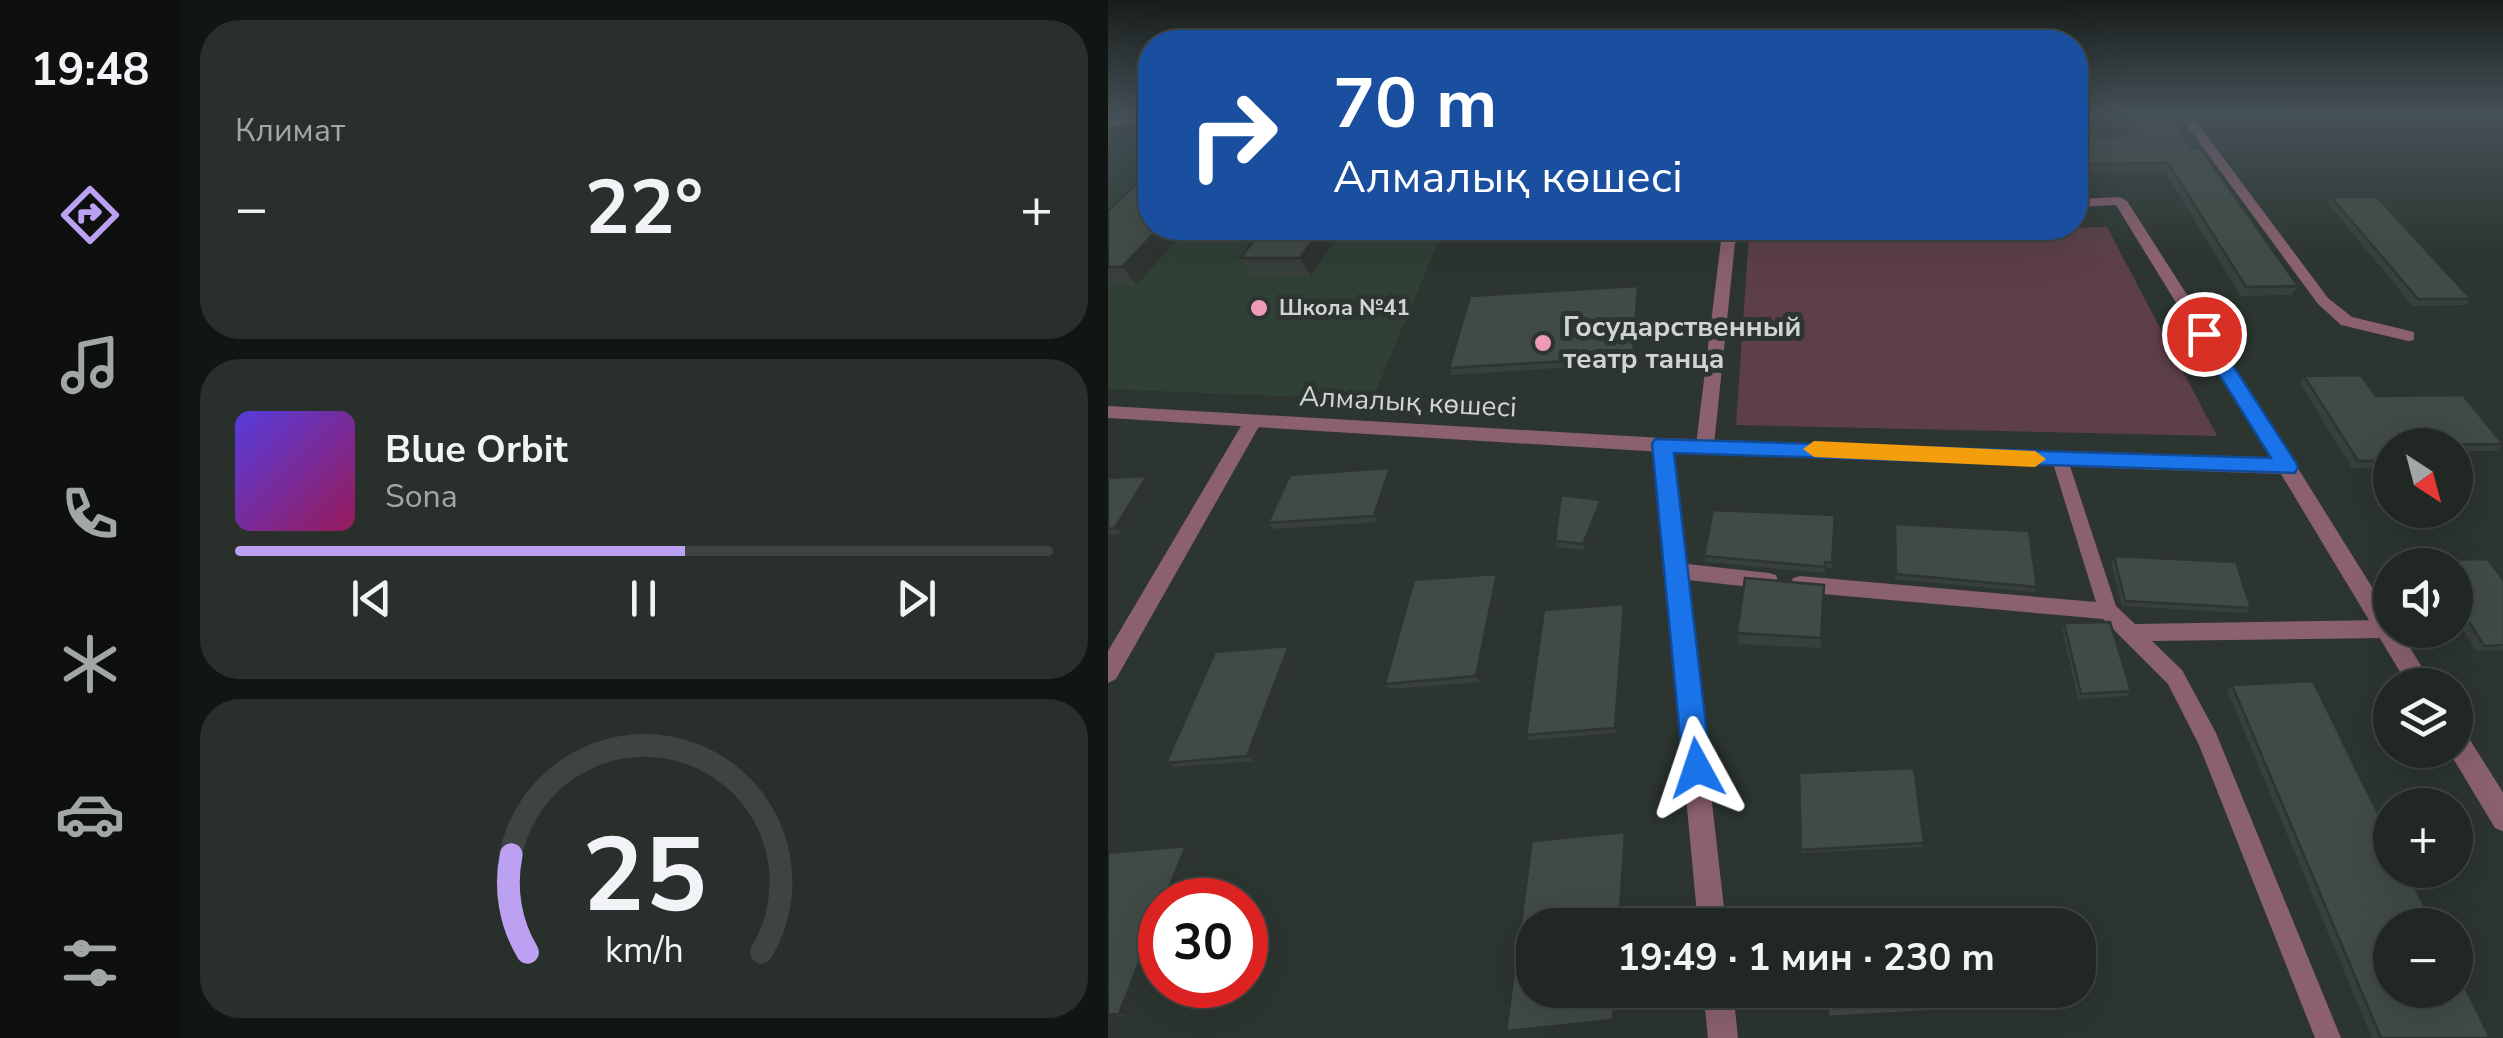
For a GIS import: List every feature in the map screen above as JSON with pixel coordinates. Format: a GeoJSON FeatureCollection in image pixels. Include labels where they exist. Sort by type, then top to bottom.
{"type":"FeatureCollection","features":[{"type":"Feature","properties":{"kind":"street"},"geometry":{"type":"LineString","coordinates":[[2219,160],[2323,301],[2348,321],[2408,336]]}},
{"type":"Feature","properties":{"kind":"street"},"geometry":{"type":"LineString","coordinates":[[2088,203],[2120,202],[2373,606]]}},
{"type":"Feature","properties":{"kind":"street"},"geometry":{"type":"LineString","coordinates":[[1706,444],[1729,240]]}},
{"type":"Feature","properties":{"kind":"street","name":"Алмалық көшесі"},"geometry":{"type":"LineString","coordinates":[[1108,412],[1662,444],[2287,467]]}},
{"type":"Feature","properties":{"kind":"street"},"geometry":{"type":"LineString","coordinates":[[1108,672],[1253,421]]}},
{"type":"Feature","properties":{"kind":"street"},"geometry":{"type":"LineString","coordinates":[[1662,444],[1710,908]]}},
{"type":"Feature","properties":{"kind":"street"},"geometry":{"type":"LineString","coordinates":[[2473,768],[2504,818]]}},
{"type":"Feature","properties":{"kind":"street"},"geometry":{"type":"LineString","coordinates":[[1720,1008],[1723,1038]]}},
{"type":"Feature","properties":{"kind":"lane"},"geometry":{"type":"LineString","coordinates":[[2060,460],[2108,611],[2175,678],[2208,740],[2328,1038]]}},
{"type":"Feature","properties":{"kind":"lane"},"geometry":{"type":"LineString","coordinates":[[1678,571],[1879,593],[2108,611]]}},
{"type":"Feature","properties":{"kind":"lane"},"geometry":{"type":"LineString","coordinates":[[2133,632],[2373,629]]}},
{"type":"Feature","properties":{"kind":"shaded area","name":"Школа №41"},"geometry":{"type":"Polygon","coordinates":[[[1108,160],[1138,160],[1138,240],[1439,240],[1372,400],[1108,389],[1108,160]]]}},
{"type":"Feature","properties":{"kind":"shaded area"},"geometry":{"type":"Polygon","coordinates":[[[2088,227],[2107,227],[2217,436],[1736,425],[1749,240],[2088,240],[2088,227]]]}},
{"type":"Feature","properties":{"kind":"building"},"geometry":{"type":"Polygon","coordinates":[[[2088,160],[2209,160],[2298,286],[2246,287],[2168,163],[2088,164],[2088,160]]]}},
{"type":"Feature","properties":{"kind":"building"},"geometry":{"type":"Polygon","coordinates":[[[1138,182],[1138,240],[1148,240],[1122,267],[1108,267],[1108,211],[1138,182]]]}},
{"type":"Feature","properties":{"kind":"building"},"geometry":{"type":"Polygon","coordinates":[[[2331,197],[2377,197],[2471,299],[2418,299],[2331,197]]]}},
{"type":"Feature","properties":{"kind":"building"},"geometry":{"type":"Polygon","coordinates":[[[1254,240],[1313,240],[1300,258],[1240,258],[1254,240]]]}},
{"type":"Feature","properties":{"kind":"building"},"geometry":{"type":"Polygon","coordinates":[[[1638,286],[1633,357],[1449,368],[1470,296],[1638,286]]]}},
{"type":"Feature","properties":{"kind":"building"},"geometry":{"type":"Polygon","coordinates":[[[2361,375],[2376,396],[2463,395],[2503,444],[2473,444],[2473,428],[2373,428],[2373,461],[2358,461],[2304,376],[2361,375]]]}},
{"type":"Feature","properties":{"kind":"building"},"geometry":{"type":"Polygon","coordinates":[[[1390,468],[1374,516],[1268,523],[1290,475],[1390,468]]]}},
{"type":"Feature","properties":{"kind":"building"},"geometry":{"type":"Polygon","coordinates":[[[1147,476],[1115,528],[1108,529],[1108,478],[1147,476]]]}},
{"type":"Feature","properties":{"kind":"building"},"geometry":{"type":"Polygon","coordinates":[[[1561,495],[1601,500],[1583,544],[1555,541],[1561,495]]]}},
{"type":"Feature","properties":{"kind":"building"},"geometry":{"type":"Polygon","coordinates":[[[1713,510],[1835,515],[1832,563],[1825,562],[1825,567],[1704,556],[1713,510]]]}},
{"type":"Feature","properties":{"kind":"building"},"geometry":{"type":"Polygon","coordinates":[[[1895,524],[2029,531],[2037,587],[1896,574],[1895,524]]]}},
{"type":"Feature","properties":{"kind":"building"},"geometry":{"type":"Polygon","coordinates":[[[2114,556],[2236,562],[2251,608],[2125,601],[2114,556]]]}},
{"type":"Feature","properties":{"kind":"building"},"geometry":{"type":"Polygon","coordinates":[[[2473,559],[2488,559],[2504,581],[2504,645],[2484,646],[2473,628],[2473,559]]]}},
{"type":"Feature","properties":{"kind":"building"},"geometry":{"type":"Polygon","coordinates":[[[1497,574],[1476,676],[1385,684],[1414,580],[1497,574]]]}},
{"type":"Feature","properties":{"kind":"building"},"geometry":{"type":"Polygon","coordinates":[[[1745,578],[1824,585],[1821,638],[1737,633],[1745,578]]]}},
{"type":"Feature","properties":{"kind":"building"},"geometry":{"type":"Polygon","coordinates":[[[1624,604],[1615,728],[1526,735],[1544,610],[1624,604]]]}},
{"type":"Feature","properties":{"kind":"building"},"geometry":{"type":"Polygon","coordinates":[[[2110,622],[2131,691],[2081,694],[2064,623],[2110,622]]]}},
{"type":"Feature","properties":{"kind":"building"},"geometry":{"type":"Polygon","coordinates":[[[1289,646],[1247,756],[1166,763],[1215,652],[1289,646]]]}},
{"type":"Feature","properties":{"kind":"building"},"geometry":{"type":"Polygon","coordinates":[[[2313,681],[2373,803],[2373,888],[2415,888],[2425,908],[2373,908],[2373,1008],[2473,1008],[2473,1004],[2490,1038],[2381,1038],[2232,685],[2313,681]]]}},
{"type":"Feature","properties":{"kind":"building"},"geometry":{"type":"Polygon","coordinates":[[[1914,768],[1924,843],[1801,850],[1799,773],[1914,768]]]}},
{"type":"Feature","properties":{"kind":"building"},"geometry":{"type":"Polygon","coordinates":[[[1625,832],[1620,908],[1523,908],[1532,841],[1625,832]]]}},
{"type":"Feature","properties":{"kind":"building"},"geometry":{"type":"Polygon","coordinates":[[[1186,846],[1173,878],[1138,878],[1138,965],[1119,1014],[1108,1015],[1108,853],[1186,846]]]}},
{"type":"Feature","properties":{"kind":"building"},"geometry":{"type":"Polygon","coordinates":[[[1516,958],[1516,1008],[1614,1008],[1613,1020],[1506,1031],[1516,958]]]}},
{"type":"Feature","properties":{"kind":"building"},"geometry":{"type":"Polygon","coordinates":[[[1828,1008],[1967,1009],[1828,1017],[1828,1008]]]}},
{"type":"Feature","properties":{"kind":"slow traffic"},"geometry":{"type":"LineString","coordinates":[[1814,449],[2035,459]]}},
{"type":"Feature","properties":{"kind":"place","name":"Школа №41"},"geometry":{"type":"Point","coordinates":[1259,308]}},
{"type":"Feature","properties":{"kind":"place","name":"Государственный театр танца"},"geometry":{"type":"Point","coordinates":[1543,343]}},
{"type":"Feature","properties":{"kind":"route"},"geometry":{"type":"LineString","coordinates":[[1697,768],[1662,444],[2287,467],[2204,334]]}}]}
